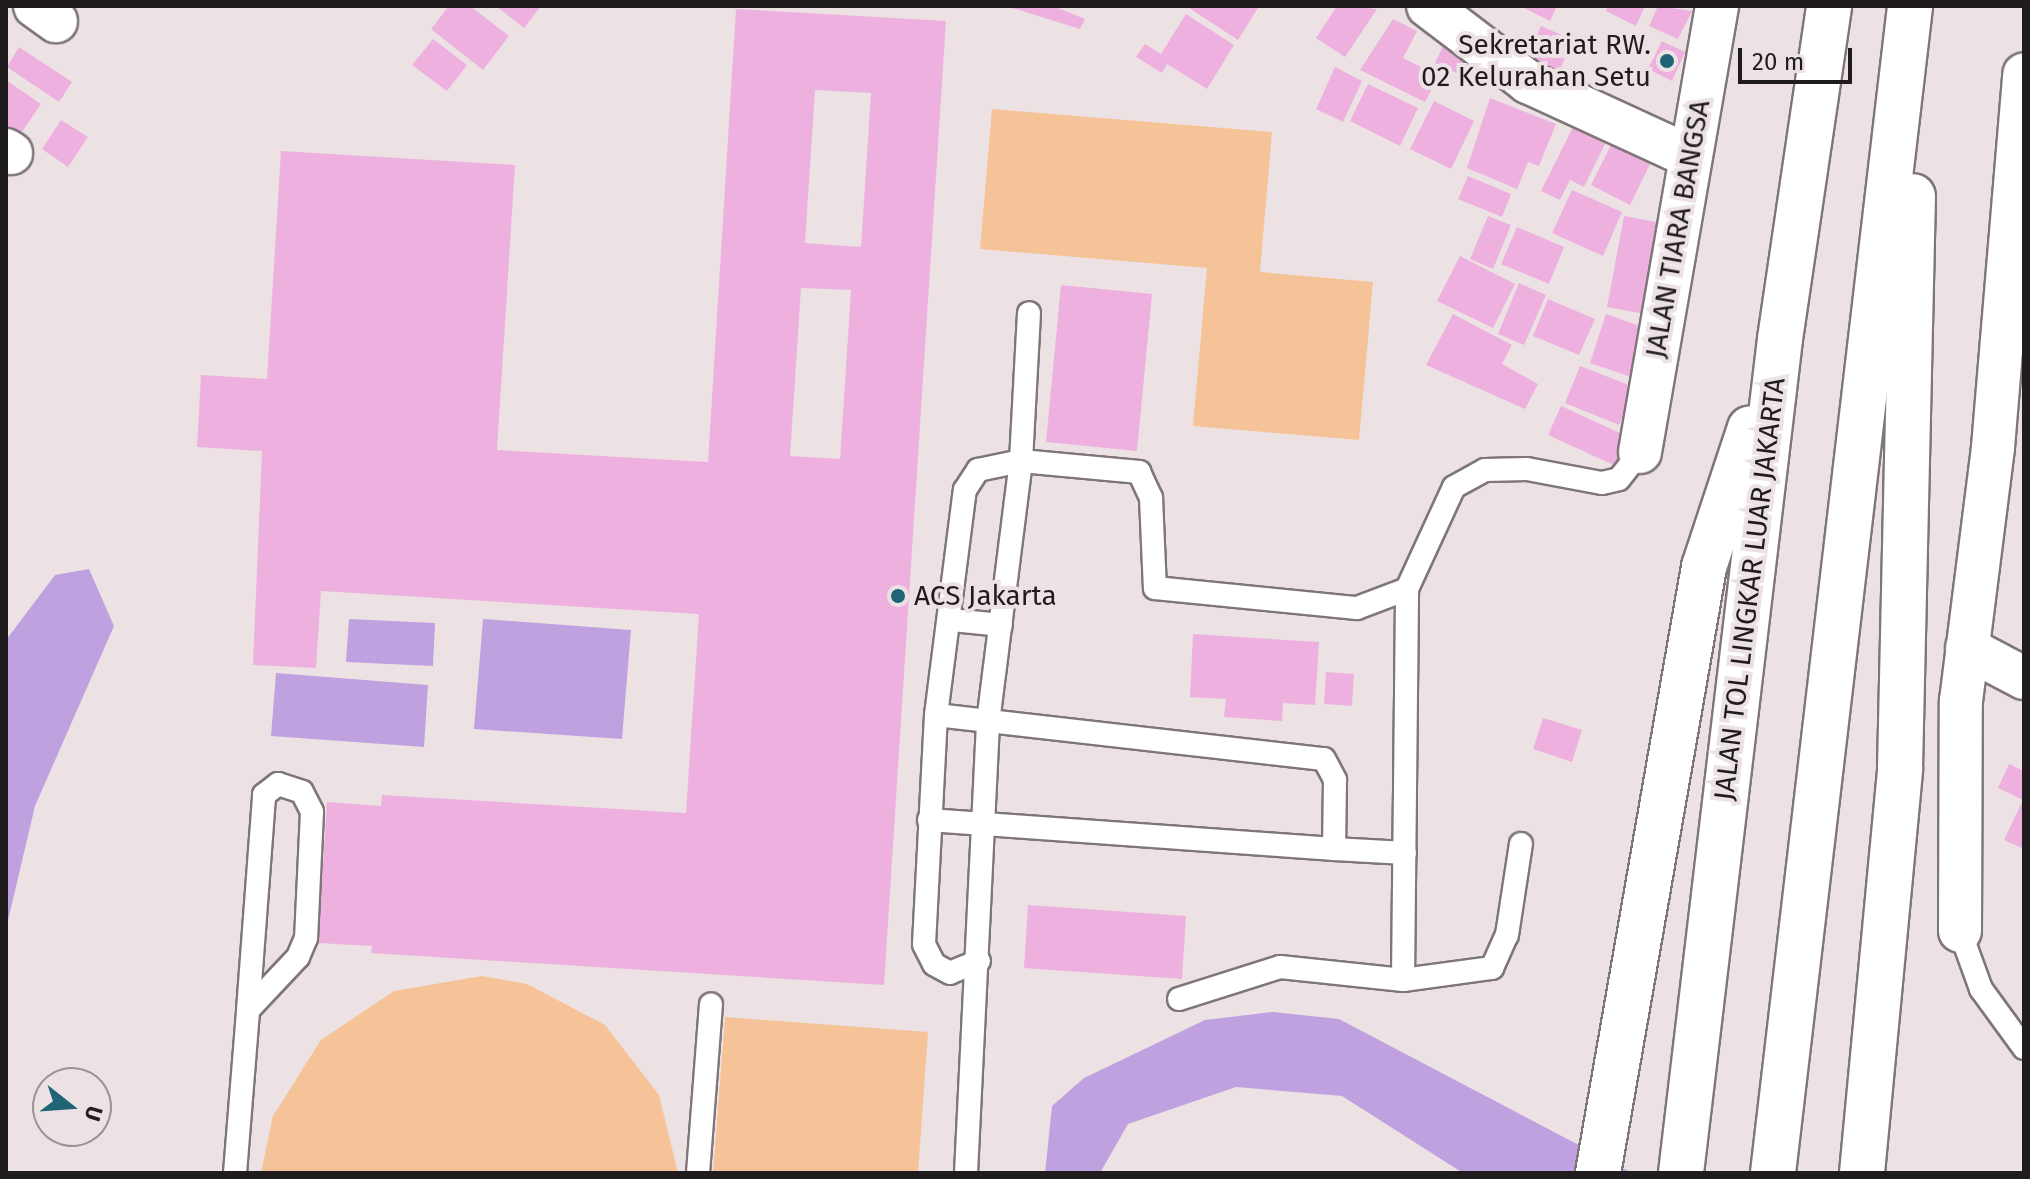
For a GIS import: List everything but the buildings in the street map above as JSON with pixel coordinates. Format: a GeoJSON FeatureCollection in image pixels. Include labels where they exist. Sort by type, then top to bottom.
{"type":"FeatureCollection","features":[{"type":"Feature","properties":{"kind":"highway","name":"JALAN TOL LINGKAR LUAR JAKARTA"},"geometry":{"type":"LineString","coordinates":[[1681,1173],[1780,339],[1829,6]]}},
{"type":"Feature","properties":{"kind":"highway"},"geometry":{"type":"LineString","coordinates":[[1773,1173],[1910,6]]}},
{"type":"Feature","properties":{"kind":"highway"},"geometry":{"type":"LineString","coordinates":[[1862,1173],[1900,768],[1918,6]]}},
{"type":"Feature","properties":{"kind":"highway"},"geometry":{"type":"LineString","coordinates":[[1598,1173],[1621,1023],[1704,567],[1780,339]]}},
{"type":"Feature","properties":{"kind":"street"},"geometry":{"type":"LineString","coordinates":[[1428,6],[1528,82],[1689,156]]}},
{"type":"Feature","properties":{"kind":"street","name":"JALAN TIARA BANGSA"},"geometry":{"type":"LineString","coordinates":[[1640,452],[1717,6]]}},
{"type":"Feature","properties":{"kind":"street"},"geometry":{"type":"LineString","coordinates":[[1960,931],[1967,648],[2009,455],[2024,74]]}},
{"type":"Feature","properties":{"kind":"street"},"geometry":{"type":"LineString","coordinates":[[1967,648],[2024,678]]}},
{"type":"Feature","properties":{"kind":"lane"},"geometry":{"type":"LineString","coordinates":[[966,1173],[979,961],[988,722],[1021,461],[1029,313]]}},
{"type":"Feature","properties":{"kind":"lane"},"geometry":{"type":"LineString","coordinates":[[1403,980],[1407,589],[1454,487],[1485,470],[1527,469],[1602,483],[1619,479],[1640,452]]}},
{"type":"Feature","properties":{"kind":"lane"},"geometry":{"type":"LineString","coordinates":[[979,961],[950,973],[934,964],[924,944],[936,715],[969,481],[988,465],[1021,461],[1139,472],[1151,498],[1150,582],[1160,590],[1357,608],[1407,589]]}},
{"type":"Feature","properties":{"kind":"lane"},"geometry":{"type":"LineString","coordinates":[[951,620],[1001,625]]}},
{"type":"Feature","properties":{"kind":"lane"},"geometry":{"type":"LineString","coordinates":[[936,715],[1324,759],[1335,780],[1334,849]]}},
{"type":"Feature","properties":{"kind":"lane"},"geometry":{"type":"LineString","coordinates":[[235,1173],[264,795],[278,784],[302,792],[312,812],[306,938],[298,957],[248,1010]]}},
{"type":"Feature","properties":{"kind":"lane"},"geometry":{"type":"LineString","coordinates":[[929,820],[982,821],[1405,853]]}},
{"type":"Feature","properties":{"kind":"lane"},"geometry":{"type":"LineString","coordinates":[[1179,999],[1280,967],[1403,980],[1480,973],[1498,961],[1521,844]]}},
{"type":"Feature","properties":{"kind":"lane"},"geometry":{"type":"LineString","coordinates":[[1960,931],[1981,989],[2024,1048]]}},
{"type":"Feature","properties":{"kind":"lane"},"geometry":{"type":"LineString","coordinates":[[698,1173],[711,1005]]}},
{"type":"Feature","properties":{"kind":"shaded area"},"geometry":{"type":"Polygon","coordinates":[[[992,109],[1272,132],[1260,272],[1373,282],[1359,440],[1193,426],[1207,268],[980,249],[992,109]]]}},
{"type":"Feature","properties":{"kind":"shaded area"},"geometry":{"type":"Polygon","coordinates":[[[89,569],[114,626],[35,806],[6,929],[6,640],[55,575],[89,569]]]}},
{"type":"Feature","properties":{"kind":"shaded area"},"geometry":{"type":"Polygon","coordinates":[[[349,619],[435,623],[433,666],[346,662],[349,619]]]}},
{"type":"Feature","properties":{"kind":"shaded area"},"geometry":{"type":"Polygon","coordinates":[[[483,619],[631,630],[622,739],[474,729],[483,619]]]}},
{"type":"Feature","properties":{"kind":"shaded area"},"geometry":{"type":"Polygon","coordinates":[[[276,673],[428,685],[424,747],[271,736],[276,673]]]}},
{"type":"Feature","properties":{"kind":"shaded area"},"geometry":{"type":"Polygon","coordinates":[[[482,976],[527,984],[605,1025],[659,1095],[678,1173],[261,1173],[273,1116],[321,1040],[394,991],[482,976]]]}},
{"type":"Feature","properties":{"kind":"shaded area"},"geometry":{"type":"Polygon","coordinates":[[[1273,1012],[1339,1019],[1632,1173],[1463,1173],[1342,1096],[1236,1087],[1128,1124],[1100,1173],[1045,1173],[1052,1106],[1084,1078],[1205,1020],[1273,1012]]]}},
{"type":"Feature","properties":{"kind":"shaded area"},"geometry":{"type":"Polygon","coordinates":[[[725,1017],[928,1032],[918,1173],[713,1173],[725,1017]]]}},
{"type":"Feature","properties":{"kind":"place","name":"Sekretariat RW. 02 Kelurahan Setu"},"geometry":{"type":"Point","coordinates":[1667,61]}},
{"type":"Feature","properties":{"kind":"place","name":"ACS Jakarta"},"geometry":{"type":"Point","coordinates":[898,596]}}]}
